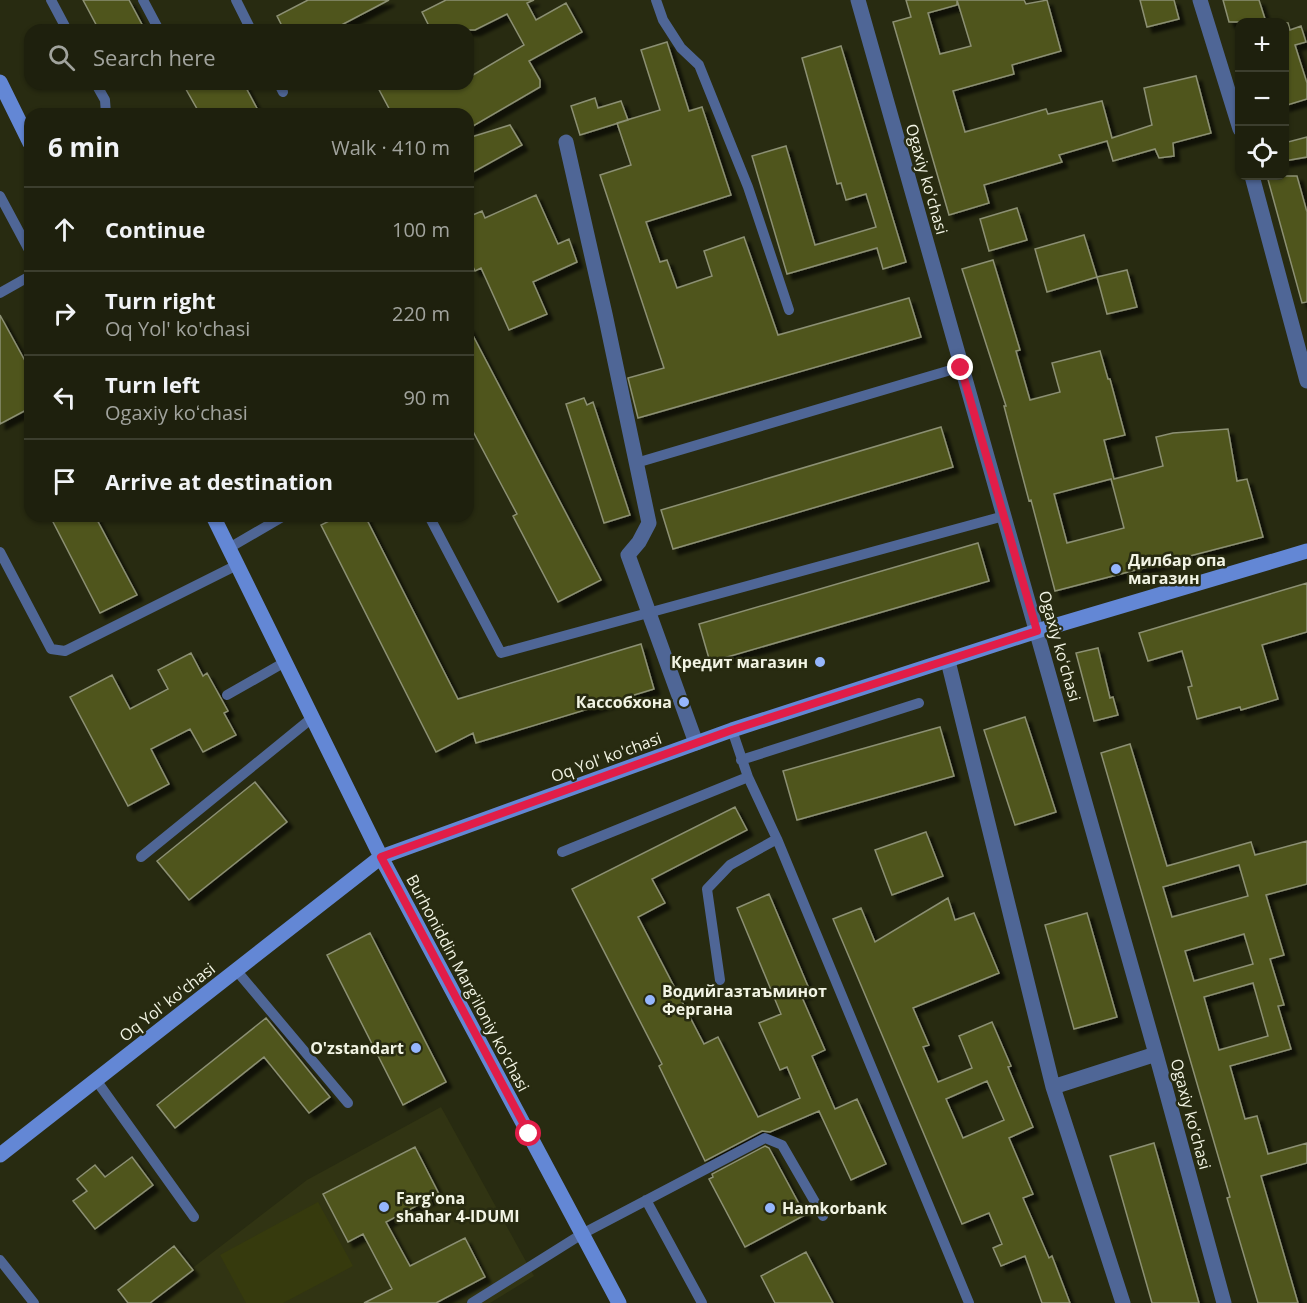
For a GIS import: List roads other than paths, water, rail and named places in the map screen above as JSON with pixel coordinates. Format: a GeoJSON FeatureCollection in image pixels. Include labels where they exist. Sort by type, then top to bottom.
{"type":"FeatureCollection","features":[{"type":"Feature","properties":{"kind":"street","name":"Ogaxiy koʻchasi"},"geometry":{"type":"LineString","coordinates":[[858,0],[1156,1054],[1224,1303]]}},
{"type":"Feature","properties":{"kind":"street"},"geometry":{"type":"LineString","coordinates":[[1200,0],[1238,126]]}},
{"type":"Feature","properties":{"kind":"street"},"geometry":{"type":"LineString","coordinates":[[0,82],[24,130]]}},
{"type":"Feature","properties":{"kind":"street"},"geometry":{"type":"LineString","coordinates":[[566,142],[649,523],[639,542],[628,555],[696,743]]}},
{"type":"Feature","properties":{"kind":"street"},"geometry":{"type":"LineString","coordinates":[[1253,180],[1307,381]]}},
{"type":"Feature","properties":{"kind":"street","name":"Burhoniddin Marg'iloniy ko'chasi"},"geometry":{"type":"LineString","coordinates":[[216,522],[381,857],[619,1303]]}},
{"type":"Feature","properties":{"kind":"street","name":"Oq Yol' ko'chasi"},"geometry":{"type":"LineString","coordinates":[[3,1148],[96,1080],[381,857],[732,730],[1037,631],[1307,551]]}},
{"type":"Feature","properties":{"kind":"street"},"geometry":{"type":"LineString","coordinates":[[948,661],[1053,1087],[1123,1303]]}},
{"type":"Feature","properties":{"kind":"street"},"geometry":{"type":"LineString","coordinates":[[1053,1087],[1156,1054]]}},
{"type":"Feature","properties":{"kind":"lane"},"geometry":{"type":"LineString","coordinates":[[51,0],[64,24]]}},
{"type":"Feature","properties":{"kind":"lane"},"geometry":{"type":"LineString","coordinates":[[143,0],[156,24]]}},
{"type":"Feature","properties":{"kind":"lane"},"geometry":{"type":"LineString","coordinates":[[236,0],[248,24]]}},
{"type":"Feature","properties":{"kind":"lane"},"geometry":{"type":"LineString","coordinates":[[656,0],[663,20],[681,48],[699,65],[748,187],[789,310]]}},
{"type":"Feature","properties":{"kind":"lane"},"geometry":{"type":"LineString","coordinates":[[99,90],[105,100],[106,108]]}},
{"type":"Feature","properties":{"kind":"lane"},"geometry":{"type":"LineString","coordinates":[[0,196],[24,241]]}},
{"type":"Feature","properties":{"kind":"lane"},"geometry":{"type":"LineString","coordinates":[[0,293],[24,279]]}},
{"type":"Feature","properties":{"kind":"lane"},"geometry":{"type":"LineString","coordinates":[[636,463],[961,368]]}},
{"type":"Feature","properties":{"kind":"lane"},"geometry":{"type":"LineString","coordinates":[[432,522],[501,653],[1004,516]]}},
{"type":"Feature","properties":{"kind":"lane"},"geometry":{"type":"LineString","coordinates":[[229,548],[274,522]]}},
{"type":"Feature","properties":{"kind":"lane"},"geometry":{"type":"LineString","coordinates":[[0,552],[51,649],[65,651],[237,565]]}},
{"type":"Feature","properties":{"kind":"lane"},"geometry":{"type":"LineString","coordinates":[[227,695],[285,662]]}},
{"type":"Feature","properties":{"kind":"lane"},"geometry":{"type":"LineString","coordinates":[[741,760],[919,703]]}},
{"type":"Feature","properties":{"kind":"lane"},"geometry":{"type":"LineString","coordinates":[[141,857],[312,718]]}},
{"type":"Feature","properties":{"kind":"lane"},"geometry":{"type":"LineString","coordinates":[[732,730],[748,777],[777,839],[969,1303]]}},
{"type":"Feature","properties":{"kind":"lane"},"geometry":{"type":"LineString","coordinates":[[562,852],[748,777]]}},
{"type":"Feature","properties":{"kind":"lane"},"geometry":{"type":"LineString","coordinates":[[720,980],[707,889],[730,865],[777,839]]}},
{"type":"Feature","properties":{"kind":"lane"},"geometry":{"type":"LineString","coordinates":[[236,970],[348,1103]]}},
{"type":"Feature","properties":{"kind":"lane"},"geometry":{"type":"LineString","coordinates":[[96,1080],[194,1217]]}},
{"type":"Feature","properties":{"kind":"lane"},"geometry":{"type":"LineString","coordinates":[[471,1303],[582,1234],[765,1138],[782,1145],[823,1215]]}},
{"type":"Feature","properties":{"kind":"lane"},"geometry":{"type":"LineString","coordinates":[[646,1200],[701,1303]]}},
{"type":"Feature","properties":{"kind":"lane"},"geometry":{"type":"LineString","coordinates":[[0,1260],[34,1303]]}},
{"type":"Feature","properties":{"kind":"place","name":"Дилбар опа магазин"},"geometry":{"type":"Point","coordinates":[1116,569]}},
{"type":"Feature","properties":{"kind":"place","name":"Кредит магазин"},"geometry":{"type":"Point","coordinates":[820,662]}},
{"type":"Feature","properties":{"kind":"place","name":"Кассобхона"},"geometry":{"type":"Point","coordinates":[684,702]}},
{"type":"Feature","properties":{"kind":"place","name":"Водийгазтаъминот Фергана"},"geometry":{"type":"Point","coordinates":[650,1000]}},
{"type":"Feature","properties":{"kind":"place","name":"O'zstandart"},"geometry":{"type":"Point","coordinates":[416,1048]}},
{"type":"Feature","properties":{"kind":"place","name":"Farg'ona shahar 4-IDUMI"},"geometry":{"type":"Point","coordinates":[384,1207]}},
{"type":"Feature","properties":{"kind":"place","name":"Hamkorbank"},"geometry":{"type":"Point","coordinates":[770,1208]}}]}
